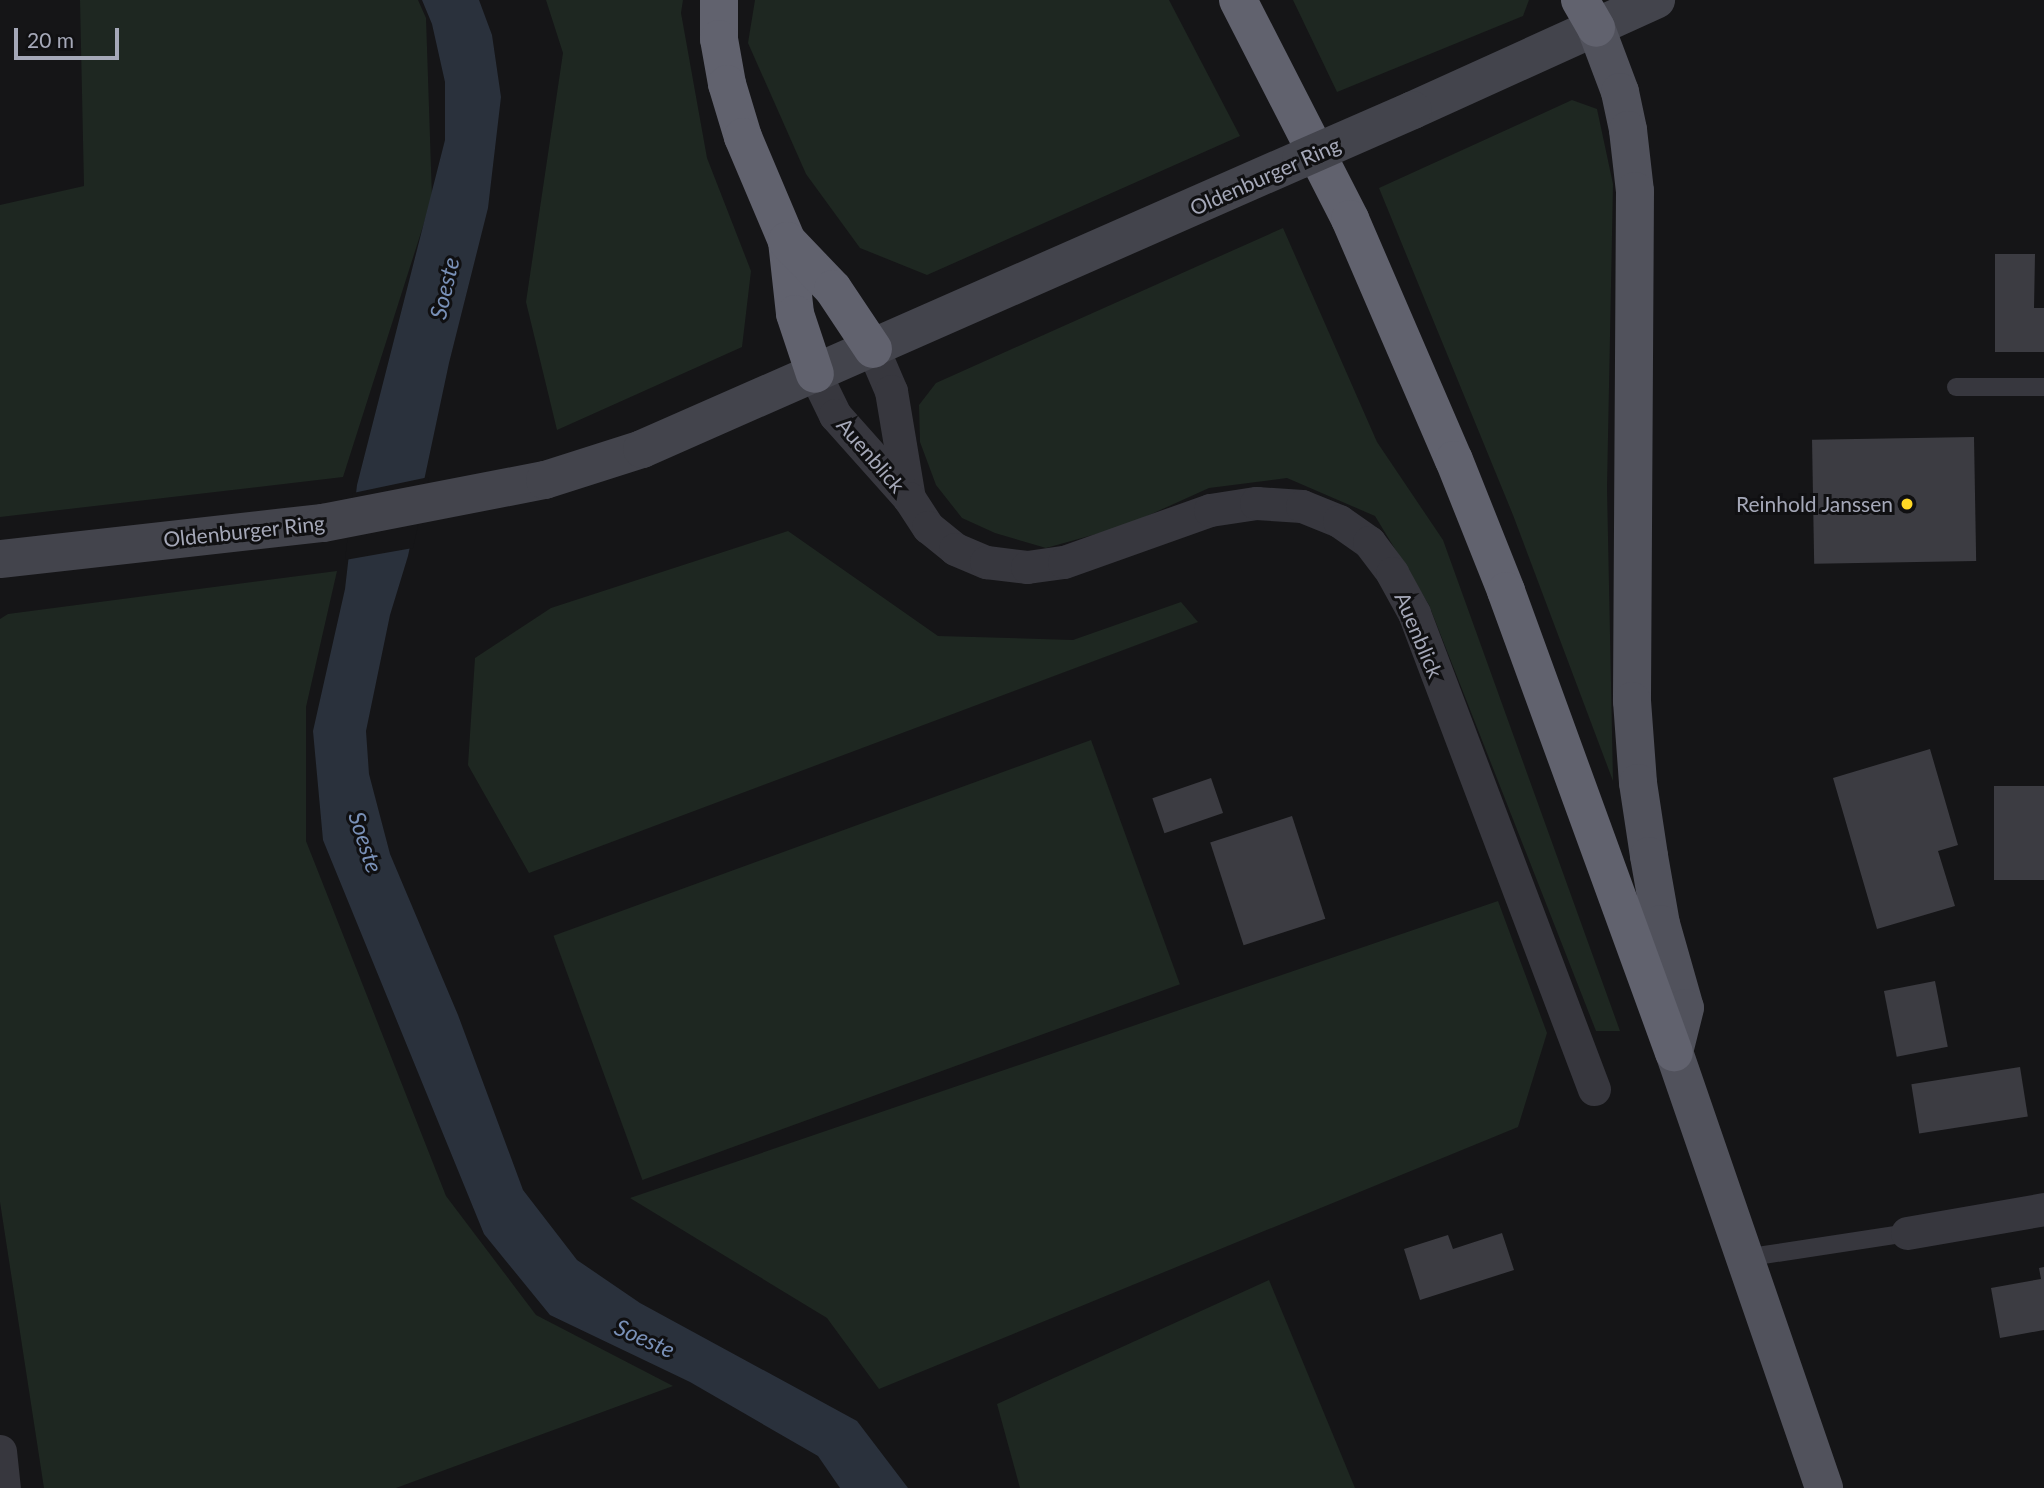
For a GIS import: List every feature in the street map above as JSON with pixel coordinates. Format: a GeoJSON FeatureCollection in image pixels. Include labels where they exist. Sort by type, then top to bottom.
{"type":"FeatureCollection","features":[{"type":"Feature","properties":{"kind":"highway"},"geometry":{"type":"LineString","coordinates":[[719,0],[719,40],[727,84],[743,136],[788,241],[795,314],[816,374]]}},
{"type":"Feature","properties":{"kind":"highway"},"geometry":{"type":"LineString","coordinates":[[1233,5],[1350,219],[1454,460],[1506,591],[1674,1052]]}},
{"type":"Feature","properties":{"kind":"highway"},"geometry":{"type":"LineString","coordinates":[[788,241],[833,289],[873,349]]}},
{"type":"Feature","properties":{"kind":"main road","name":"Oldenburger Ring"},"geometry":{"type":"LineString","coordinates":[[0,559],[323,523],[545,480],[642,449],[1413,110],[1588,14],[1656,0]]}},
{"type":"Feature","properties":{"kind":"main road"},"geometry":{"type":"LineString","coordinates":[[1588,14],[1620,92],[1628,130],[1635,191],[1632,701],[1638,783],[1649,856],[1661,924],[1685,1008],[1674,1052],[1824,1488]]}},
{"type":"Feature","properties":{"kind":"street","name":"Auenblick"},"geometry":{"type":"LineString","coordinates":[[873,349],[891,391],[909,498]]}},
{"type":"Feature","properties":{"kind":"street","name":"Auenblick"},"geometry":{"type":"LineString","coordinates":[[816,374],[835,415],[909,498],[928,527],[955,549],[986,562],[1027,567],[1076,558],[1210,510],[1256,503],[1302,506],[1339,522],[1369,542],[1392,573],[1414,613],[1594,1089]]}},
{"type":"Feature","properties":{"kind":"street"},"geometry":{"type":"LineString","coordinates":[[1907,1233],[2044,1209]]}},
{"type":"Feature","properties":{"kind":"street"},"geometry":{"type":"LineString","coordinates":[[0,1451],[4,1488]]}},
{"type":"Feature","properties":{"kind":"lane"},"geometry":{"type":"LineString","coordinates":[[1956,387],[2044,387]]}},
{"type":"Feature","properties":{"kind":"lane"},"geometry":{"type":"LineString","coordinates":[[1744,1258],[1907,1233]]}},
{"type":"Feature","properties":{"kind":"shaded area"},"geometry":{"type":"Polygon","coordinates":[[[80,0],[418,0],[426,18],[432,198],[343,477],[0,517],[0,205],[84,186],[80,0]]]}},
{"type":"Feature","properties":{"kind":"shaded area"},"geometry":{"type":"Polygon","coordinates":[[[546,0],[683,0],[681,13],[707,158],[751,271],[742,347],[557,430],[526,302],[563,53],[546,0]]]}},
{"type":"Feature","properties":{"kind":"shaded area"},"geometry":{"type":"Polygon","coordinates":[[[755,0],[1169,0],[1240,136],[927,275],[860,248],[806,174],[748,43],[755,0]]]}},
{"type":"Feature","properties":{"kind":"shaded area"},"geometry":{"type":"Polygon","coordinates":[[[1293,0],[1529,0],[1523,16],[1337,92],[1293,0]]]}},
{"type":"Feature","properties":{"kind":"shaded area"},"geometry":{"type":"Polygon","coordinates":[[[1572,100],[1597,109],[1613,184],[1607,488],[1613,781],[1513,515],[1379,188],[1572,100]]]}},
{"type":"Feature","properties":{"kind":"shaded area"},"geometry":{"type":"Polygon","coordinates":[[[1283,228],[1377,442],[1443,540],[1620,1031],[1596,1031],[1429,605],[1375,516],[1287,478],[1209,488],[1125,526],[1046,548],[995,533],[962,518],[936,485],[920,442],[919,405],[936,383],[1283,228]]]}},
{"type":"Feature","properties":{"kind":"shaded area"},"geometry":{"type":"Polygon","coordinates":[[[788,531],[938,636],[1073,640],[1181,602],[1198,622],[529,873],[468,765],[475,658],[551,608],[788,531]]]}},
{"type":"Feature","properties":{"kind":"shaded area"},"geometry":{"type":"Polygon","coordinates":[[[337,571],[306,707],[306,841],[446,1196],[536,1315],[673,1386],[396,1488],[44,1488],[0,1202],[0,619],[8,614],[337,571]]]}},
{"type":"Feature","properties":{"kind":"shaded area"},"geometry":{"type":"Polygon","coordinates":[[[1091,740],[1180,984],[642,1180],[553,936],[1091,740]]]}},
{"type":"Feature","properties":{"kind":"shaded area"},"geometry":{"type":"Polygon","coordinates":[[[1498,901],[1547,1033],[1518,1127],[879,1389],[827,1318],[630,1198],[1498,901]]]}},
{"type":"Feature","properties":{"kind":"shaded area"},"geometry":{"type":"Polygon","coordinates":[[[1269,1280],[1355,1488],[1020,1488],[997,1404],[1269,1280]]]}},
{"type":"Feature","properties":{"kind":"water","name":"Soeste"},"geometry":{"type":"Polygon","coordinates":[[[422,0],[479,0],[492,35],[501,97],[488,208],[449,363],[408,556],[390,615],[366,731],[369,774],[390,854],[458,1015],[523,1190],[577,1260],[640,1303],[857,1421],[908,1488],[840,1488],[818,1456],[690,1382],[550,1315],[484,1234],[323,840],[313,731],[345,589],[357,485],[445,140],[445,82],[432,24],[422,0]]]}},
{"type":"Feature","properties":{"kind":"pier"},"geometry":{"type":"Polygon","coordinates":[[[429,477],[413,548],[345,560],[353,493],[429,477]]]}},
{"type":"Feature","properties":{"kind":"building"},"geometry":{"type":"Polygon","coordinates":[[[1995,254],[2035,254],[2034,308],[2044,308],[2044,352],[1995,352],[1995,254]]]}},
{"type":"Feature","properties":{"kind":"building"},"geometry":{"type":"Polygon","coordinates":[[[1974,437],[1976,561],[1814,564],[1812,440],[1974,437]]]}},
{"type":"Feature","properties":{"kind":"building"},"geometry":{"type":"Polygon","coordinates":[[[1930,749],[1958,845],[1938,851],[1955,906],[1877,929],[1833,778],[1930,749]]]}},
{"type":"Feature","properties":{"kind":"building"},"geometry":{"type":"Polygon","coordinates":[[[1211,778],[1223,813],[1164,833],[1152,798],[1211,778]]]}},
{"type":"Feature","properties":{"kind":"building"},"geometry":{"type":"Polygon","coordinates":[[[1994,786],[2044,786],[2044,880],[1994,880],[1994,786]]]}},
{"type":"Feature","properties":{"kind":"building"},"geometry":{"type":"Polygon","coordinates":[[[1292,816],[1325,919],[1244,945],[1210,843],[1292,816]]]}},
{"type":"Feature","properties":{"kind":"building"},"geometry":{"type":"Polygon","coordinates":[[[1935,981],[1948,1047],[1897,1057],[1884,991],[1935,981]]]}},
{"type":"Feature","properties":{"kind":"building"},"geometry":{"type":"Polygon","coordinates":[[[2020,1067],[2028,1116],[1919,1134],[1911,1084],[2020,1067]]]}},
{"type":"Feature","properties":{"kind":"building"},"geometry":{"type":"Polygon","coordinates":[[[1502,1233],[1514,1270],[1420,1300],[1404,1249],[1448,1235],[1453,1249],[1502,1233]]]}},
{"type":"Feature","properties":{"kind":"building"},"geometry":{"type":"Polygon","coordinates":[[[2044,1267],[2044,1330],[2000,1338],[1991,1288],[2041,1279],[2039,1268],[2044,1267]]]}},
{"type":"Feature","properties":{"kind":"place","name":"Reinhold Janssen"},"geometry":{"type":"Point","coordinates":[1907,504]}}]}
